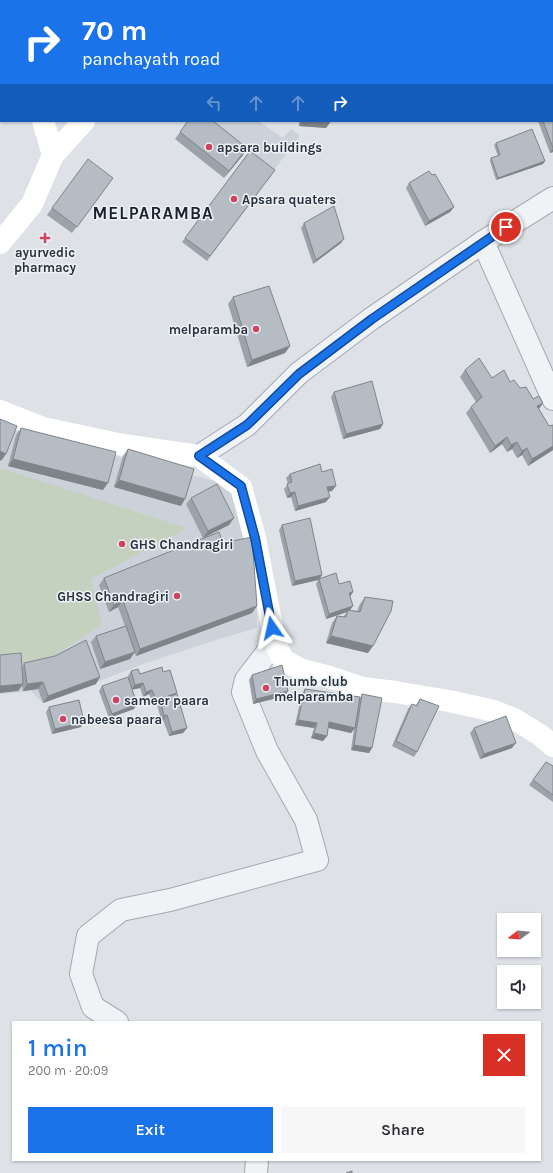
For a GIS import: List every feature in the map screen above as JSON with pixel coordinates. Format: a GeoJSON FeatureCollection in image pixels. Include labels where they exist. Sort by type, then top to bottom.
{"type":"FeatureCollection","features":[{"type":"Feature","properties":{"kind":"street"},"geometry":{"type":"LineString","coordinates":[[43,122],[53,155]]}},
{"type":"Feature","properties":{"kind":"street"},"geometry":{"type":"LineString","coordinates":[[0,243],[32,204],[66,122]]}},
{"type":"Feature","properties":{"kind":"street"},"geometry":{"type":"LineString","coordinates":[[53,155],[83,122]]}},
{"type":"Feature","properties":{"kind":"street"},"geometry":{"type":"LineString","coordinates":[[199,456],[247,425],[299,374],[360,328],[483,242],[553,198]]}},
{"type":"Feature","properties":{"kind":"street"},"geometry":{"type":"LineString","coordinates":[[483,242],[553,399]]}},
{"type":"Feature","properties":{"kind":"street"},"geometry":{"type":"LineString","coordinates":[[0,411],[43,428],[123,445],[199,456],[241,486],[255,538],[275,642],[283,660],[302,670],[363,688],[449,701],[494,711],[516,720],[540,735],[553,746]]}},
{"type":"Feature","properties":{"kind":"street"},"geometry":{"type":"LineString","coordinates":[[116,1021],[93,1006],[82,974],[88,936],[121,910],[170,900],[317,860],[306,820],[267,751],[244,692],[246,680],[275,642]]}},
{"type":"Feature","properties":{"kind":"street"},"geometry":{"type":"LineString","coordinates":[[256,1173],[257,1161]]}},
{"type":"Feature","properties":{"kind":"shaded area"},"geometry":{"type":"Polygon","coordinates":[[[210,122],[259,122],[283,138],[291,129],[300,136],[273,171],[210,122]]]}},
{"type":"Feature","properties":{"kind":"shaded area","name":"GHS Chandragiri"},"geometry":{"type":"Polygon","coordinates":[[[0,427],[231,485],[257,603],[257,628],[146,663],[43,703],[31,691],[0,694],[0,427]]]}},
{"type":"Feature","properties":{"kind":"green space"},"geometry":{"type":"Polygon","coordinates":[[[0,468],[187,528],[91,579],[102,625],[44,662],[0,664],[0,468]]]}},
{"type":"Feature","properties":{"kind":"building","name":"apsara buildings"},"geometry":{"type":"Polygon","coordinates":[[[187,122],[214,122],[247,148],[229,171],[180,132],[187,122]]]}},
{"type":"Feature","properties":{"kind":"building"},"geometry":{"type":"Polygon","coordinates":[[[543,122],[553,122],[553,148],[543,122]]]}},
{"type":"Feature","properties":{"kind":"building"},"geometry":{"type":"Polygon","coordinates":[[[532,129],[545,161],[498,178],[491,158],[500,155],[496,143],[532,129]]]}},
{"type":"Feature","properties":{"kind":"building","name":"Apsara quaters"},"geometry":{"type":"Polygon","coordinates":[[[250,151],[275,170],[210,256],[185,238],[250,151]]]}},
{"type":"Feature","properties":{"kind":"building"},"geometry":{"type":"Polygon","coordinates":[[[88,159],[113,178],[77,227],[52,208],[88,159]]]}},
{"type":"Feature","properties":{"kind":"building"},"geometry":{"type":"Polygon","coordinates":[[[429,171],[432,175],[435,174],[454,207],[429,221],[409,183],[429,171]]]}},
{"type":"Feature","properties":{"kind":"building"},"geometry":{"type":"Polygon","coordinates":[[[334,206],[344,239],[316,260],[304,223],[334,206]]]}},
{"type":"Feature","properties":{"kind":"building","name":"melparamba"},"geometry":{"type":"Polygon","coordinates":[[[269,286],[290,346],[252,360],[233,297],[269,286]]]}},
{"type":"Feature","properties":{"kind":"building"},"geometry":{"type":"Polygon","coordinates":[[[479,358],[492,378],[504,370],[510,382],[514,380],[520,388],[526,387],[533,399],[539,396],[543,403],[537,406],[549,426],[553,425],[553,446],[532,459],[527,448],[522,451],[517,442],[511,445],[507,437],[495,446],[471,407],[482,397],[465,370],[479,358]]]}},
{"type":"Feature","properties":{"kind":"building"},"geometry":{"type":"Polygon","coordinates":[[[372,381],[383,424],[346,434],[334,392],[372,381]]]}},
{"type":"Feature","properties":{"kind":"building"},"geometry":{"type":"Polygon","coordinates":[[[0,419],[17,426],[6,454],[0,451],[0,419]]]}},
{"type":"Feature","properties":{"kind":"building"},"geometry":{"type":"Polygon","coordinates":[[[21,428],[116,452],[108,483],[13,459],[21,428]]]}},
{"type":"Feature","properties":{"kind":"building"},"geometry":{"type":"Polygon","coordinates":[[[128,449],[194,469],[185,499],[119,480],[128,449]]]}},
{"type":"Feature","properties":{"kind":"building"},"geometry":{"type":"Polygon","coordinates":[[[320,464],[322,472],[332,469],[336,486],[327,487],[330,497],[298,506],[295,492],[290,493],[287,484],[292,482],[290,474],[320,464]]]}},
{"type":"Feature","properties":{"kind":"building"},"geometry":{"type":"Polygon","coordinates":[[[217,484],[234,518],[208,531],[191,498],[217,484]]]}},
{"type":"Feature","properties":{"kind":"building"},"geometry":{"type":"Polygon","coordinates":[[[310,518],[322,575],[295,581],[282,525],[310,518]]]}},
{"type":"Feature","properties":{"kind":"building","name":"GHSS Chandragiri"},"geometry":{"type":"Polygon","coordinates":[[[219,532],[223,543],[252,537],[257,606],[140,649],[123,600],[114,605],[104,578],[219,532]]]}},
{"type":"Feature","properties":{"kind":"building"},"geometry":{"type":"Polygon","coordinates":[[[336,573],[339,584],[350,581],[353,592],[349,593],[353,606],[329,614],[319,579],[336,573]]]}},
{"type":"Feature","properties":{"kind":"building"},"geometry":{"type":"Polygon","coordinates":[[[365,597],[393,601],[391,611],[373,646],[331,636],[337,616],[346,617],[348,610],[360,612],[365,597]]]}},
{"type":"Feature","properties":{"kind":"building","name":"GHSS Chandragiri"},"geometry":{"type":"Polygon","coordinates":[[[126,626],[135,652],[105,662],[96,636],[126,626]]]}},
{"type":"Feature","properties":{"kind":"building"},"geometry":{"type":"Polygon","coordinates":[[[86,640],[100,677],[48,696],[43,682],[27,684],[24,663],[55,656],[86,640]]]}},
{"type":"Feature","properties":{"kind":"building"},"geometry":{"type":"Polygon","coordinates":[[[21,653],[23,684],[0,686],[0,655],[21,653]]]}},
{"type":"Feature","properties":{"kind":"building","name":"Thumb club melparamba"},"geometry":{"type":"Polygon","coordinates":[[[282,665],[288,691],[256,699],[252,675],[282,665]]]}},
{"type":"Feature","properties":{"kind":"building"},"geometry":{"type":"Polygon","coordinates":[[[162,667],[163,672],[170,670],[177,693],[156,700],[152,690],[146,692],[143,683],[135,685],[131,671],[138,669],[140,674],[162,667]]]}},
{"type":"Feature","properties":{"kind":"building","name":"sameer paara"},"geometry":{"type":"Polygon","coordinates":[[[128,677],[137,704],[112,714],[102,686],[128,677]]]}},
{"type":"Feature","properties":{"kind":"building"},"geometry":{"type":"Polygon","coordinates":[[[305,689],[360,697],[355,728],[329,722],[327,736],[314,733],[317,723],[298,720],[305,689]]]}},
{"type":"Feature","properties":{"kind":"building"},"geometry":{"type":"Polygon","coordinates":[[[177,694],[187,728],[172,732],[167,715],[164,716],[160,699],[177,694]]]}},
{"type":"Feature","properties":{"kind":"building"},"geometry":{"type":"Polygon","coordinates":[[[362,694],[382,698],[372,748],[354,745],[362,694]]]}},
{"type":"Feature","properties":{"kind":"building"},"geometry":{"type":"Polygon","coordinates":[[[420,699],[439,706],[417,752],[396,741],[412,704],[417,706],[420,699]]]}},
{"type":"Feature","properties":{"kind":"building","name":"nabeesa paara"},"geometry":{"type":"Polygon","coordinates":[[[79,700],[84,722],[55,729],[49,707],[79,700]]]}},
{"type":"Feature","properties":{"kind":"building"},"geometry":{"type":"Polygon","coordinates":[[[506,716],[516,743],[484,754],[474,728],[506,716]]]}},
{"type":"Feature","properties":{"kind":"building"},"geometry":{"type":"Polygon","coordinates":[[[546,762],[553,766],[553,795],[533,780],[546,762]]]}},
{"type":"Feature","properties":{"kind":"place","name":"apsara buildings"},"geometry":{"type":"Point","coordinates":[209,147]}},
{"type":"Feature","properties":{"kind":"place","name":"Apsara quaters"},"geometry":{"type":"Point","coordinates":[234,199]}},
{"type":"Feature","properties":{"kind":"place","name":"ayurvedic pharmacy"},"geometry":{"type":"Point","coordinates":[45,238]}},
{"type":"Feature","properties":{"kind":"place","name":"melparamba"},"geometry":{"type":"Point","coordinates":[256,329]}},
{"type":"Feature","properties":{"kind":"place","name":"GHS Chandragiri"},"geometry":{"type":"Point","coordinates":[122,544]}},
{"type":"Feature","properties":{"kind":"place","name":"GHSS Chandragiri"},"geometry":{"type":"Point","coordinates":[177,596]}},
{"type":"Feature","properties":{"kind":"place","name":"Thumb club melparamba"},"geometry":{"type":"Point","coordinates":[266,688]}},
{"type":"Feature","properties":{"kind":"place","name":"sameer paara"},"geometry":{"type":"Point","coordinates":[116,700]}},
{"type":"Feature","properties":{"kind":"place","name":"nabeesa paara"},"geometry":{"type":"Point","coordinates":[63,719]}},
{"type":"Feature","properties":{"kind":"district","name":"MELPARAMBA"},"geometry":{"type":"Point","coordinates":[153,213]}},
{"type":"Feature","properties":{"kind":"route"},"geometry":{"type":"LineString","coordinates":[[272,628],[255,538],[241,486],[199,456],[247,425],[299,374],[372,319],[506,227]]}}]}
